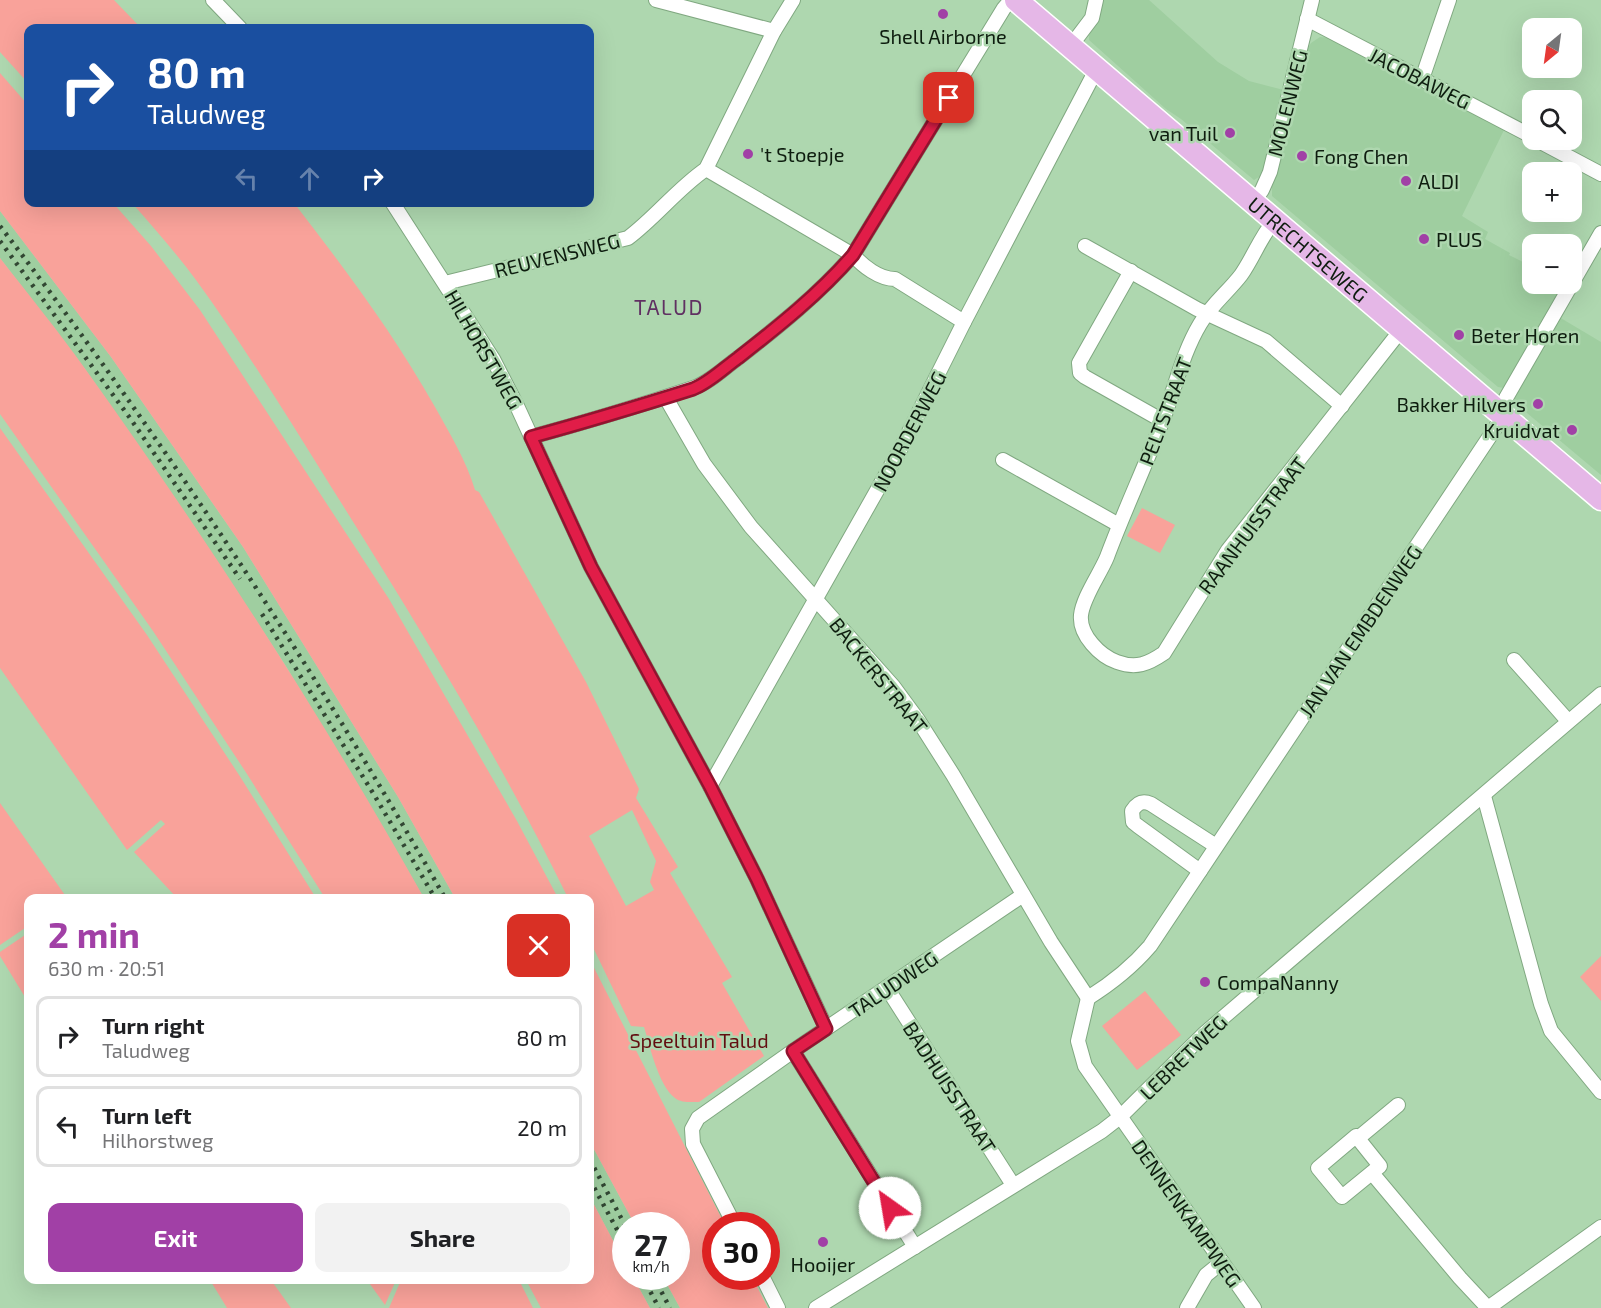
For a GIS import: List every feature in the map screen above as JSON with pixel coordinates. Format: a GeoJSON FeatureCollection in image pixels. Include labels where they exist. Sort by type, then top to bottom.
{"type":"FeatureCollection","features":[{"type":"Feature","properties":{"kind":"main road","name":"UTRECHTSEWEG"},"geometry":{"type":"LineString","coordinates":[[1013,0],[1601,499]]}},
{"type":"Feature","properties":{"kind":"street"},"geometry":{"type":"LineString","coordinates":[[213,0],[236,24]]}},
{"type":"Feature","properties":{"kind":"street"},"geometry":{"type":"LineString","coordinates":[[656,0],[774,31]]}},
{"type":"Feature","properties":{"kind":"street","name":"REUVENSWEG"},"geometry":{"type":"LineString","coordinates":[[445,283],[628,238],[649,223],[689,181],[706,168],[774,31],[793,0]]}},
{"type":"Feature","properties":{"kind":"street"},"geometry":{"type":"LineString","coordinates":[[531,437],[694,388],[713,377],[798,310],[853,255],[1000,14],[1013,0]]}},
{"type":"Feature","properties":{"kind":"street"},"geometry":{"type":"LineString","coordinates":[[1070,47],[1092,18],[1096,0]]}},
{"type":"Feature","properties":{"kind":"street","name":"MOLENWEG"},"geometry":{"type":"LineString","coordinates":[[1253,203],[1270,172],[1312,0]]}},
{"type":"Feature","properties":{"kind":"street"},"geometry":{"type":"LineString","coordinates":[[1422,79],[1449,0]]}},
{"type":"Feature","properties":{"kind":"street","name":"JACOBAWEG"},"geometry":{"type":"LineString","coordinates":[[1307,19],[1522,131]]}},
{"type":"Feature","properties":{"kind":"street","name":"NOORDERWEG"},"geometry":{"type":"LineString","coordinates":[[710,786],[901,448],[964,321],[1096,70]]}},
{"type":"Feature","properties":{"kind":"street","name":"JACOBAWEG"},"geometry":{"type":"LineString","coordinates":[[1557,150],[1601,174]]}},
{"type":"Feature","properties":{"kind":"street"},"geometry":{"type":"LineString","coordinates":[[706,168],[853,255],[885,279],[895,279],[964,321]]}},
{"type":"Feature","properties":{"kind":"street","name":"HILHORSTWEG"},"geometry":{"type":"LineString","coordinates":[[395,207],[493,359],[591,567],[710,786],[757,879],[826,1029]]}},
{"type":"Feature","properties":{"kind":"street","name":"PELTSTRAAT"},"geometry":{"type":"LineString","coordinates":[[1081,616],[1163,421],[1182,363],[1199,325],[1240,275],[1257,244],[1274,220]]}},
{"type":"Feature","properties":{"kind":"street","name":"JAN VAN EMBDENWEG"},"geometry":{"type":"LineString","coordinates":[[1088,998],[1112,983],[1150,946],[1498,424],[1506,398],[1601,233]]}},
{"type":"Feature","properties":{"kind":"street"},"geometry":{"type":"LineString","coordinates":[[1084,246],[1207,313],[1266,341],[1342,406]]}},
{"type":"Feature","properties":{"kind":"street"},"geometry":{"type":"LineString","coordinates":[[1131,271],[1079,363],[1080,373],[1163,421]]}},
{"type":"Feature","properties":{"kind":"street","name":"RAANHUISSTRAAT"},"geometry":{"type":"LineString","coordinates":[[1081,616],[1084,633],[1103,655],[1127,665],[1139,666],[1151,662],[1164,653],[1228,550],[1401,330]]}},
{"type":"Feature","properties":{"kind":"street","name":"BACKERSTRAAT"},"geometry":{"type":"LineString","coordinates":[[666,398],[704,464],[751,527],[893,686],[918,720],[1088,998]]}},
{"type":"Feature","properties":{"kind":"street"},"geometry":{"type":"LineString","coordinates":[[1003,460],[1119,525]]}},
{"type":"Feature","properties":{"kind":"street"},"geometry":{"type":"LineString","coordinates":[[1514,660],[1568,721]]}},
{"type":"Feature","properties":{"kind":"street","name":"LEBRETWEG"},"geometry":{"type":"LineString","coordinates":[[816,1308],[1102,1131],[1120,1117],[1205,1034],[1601,694]]}},
{"type":"Feature","properties":{"kind":"street"},"geometry":{"type":"LineString","coordinates":[[1484,796],[1541,1004],[1551,1031],[1601,1092]]}},
{"type":"Feature","properties":{"kind":"street"},"geometry":{"type":"LineString","coordinates":[[1200,871],[1133,822],[1132,811],[1141,802],[1151,804],[1216,846]]}},
{"type":"Feature","properties":{"kind":"street","name":"TALUDWEG"},"geometry":{"type":"LineString","coordinates":[[728,1212],[693,1144],[692,1129],[698,1118],[1023,895]]}},
{"type":"Feature","properties":{"kind":"street","name":"BADHUISSTRAAT"},"geometry":{"type":"LineString","coordinates":[[887,988],[1013,1185]]}},
{"type":"Feature","properties":{"kind":"street","name":"DENNENKAMPWEG"},"geometry":{"type":"LineString","coordinates":[[1088,998],[1078,1041],[1085,1066],[1254,1308]]}},
{"type":"Feature","properties":{"kind":"street"},"geometry":{"type":"LineString","coordinates":[[793,1051],[915,1247]]}},
{"type":"Feature","properties":{"kind":"street"},"geometry":{"type":"LineString","coordinates":[[1358,1139],[1398,1105]]}},
{"type":"Feature","properties":{"kind":"street"},"geometry":{"type":"LineString","coordinates":[[1356,1136],[1358,1139],[1380,1166],[1342,1197],[1318,1168],[1356,1136]]}},
{"type":"Feature","properties":{"kind":"street"},"geometry":{"type":"LineString","coordinates":[[1372,1173],[1488,1308],[1601,1227]]}},
{"type":"Feature","properties":{"kind":"street"},"geometry":{"type":"LineString","coordinates":[[1187,1308],[1206,1275],[1222,1262]]}},
{"type":"Feature","properties":{"kind":"street"},"geometry":{"type":"LineString","coordinates":[[769,1290],[778,1308]]}},
{"type":"Feature","properties":{"kind":"shaded area"},"geometry":{"type":"Polygon","coordinates":[[[1103,0],[1149,0],[1218,62],[1249,81],[1284,90],[1264,168],[1259,177],[1254,180],[1166,109],[1089,40],[1089,35],[1098,21],[1103,0]]]}},
{"type":"Feature","properties":{"kind":"shaded area"},"geometry":{"type":"Polygon","coordinates":[[[1320,37],[1331,38],[1505,128],[1462,216],[1488,232],[1485,239],[1522,262],[1522,294],[1558,294],[1504,388],[1498,387],[1272,196],[1272,184],[1306,51],[1311,43],[1320,37]]]}},
{"type":"Feature","properties":{"kind":"shaded area"},"geometry":{"type":"Polygon","coordinates":[[[0,211],[111,357],[243,547],[398,797],[453,894],[422,894],[286,666],[194,526],[85,369],[0,258],[0,211]]]}},
{"type":"Feature","properties":{"kind":"shaded area"},"geometry":{"type":"Polygon","coordinates":[[[1559,317],[1601,342],[1601,475],[1514,402],[1513,398],[1559,317]]]}},
{"type":"Feature","properties":{"kind":"shaded area"},"geometry":{"type":"Polygon","coordinates":[[[594,1149],[628,1212],[612,1212],[612,1238],[594,1205],[594,1149]]]}},
{"type":"Feature","properties":{"kind":"shaded area"},"geometry":{"type":"Polygon","coordinates":[[[640,1290],[670,1290],[680,1308],[650,1308],[640,1290]]]}},
{"type":"Feature","properties":{"kind":"green space"},"geometry":{"type":"Polygon","coordinates":[[[0,0],[114,0],[137,24],[24,24],[24,79],[0,52],[0,0]]]}},
{"type":"Feature","properties":{"kind":"green space"},"geometry":{"type":"Polygon","coordinates":[[[0,73],[24,100],[24,207],[117,207],[151,246],[200,310],[389,599],[517,821],[556,894],[453,894],[398,797],[243,547],[111,357],[0,211],[0,73]]]}},
{"type":"Feature","properties":{"kind":"green space","name":"Speeltuin Talud"},"geometry":{"type":"Polygon","coordinates":[[[135,207],[297,207],[350,277],[403,354],[457,447],[475,490],[479,492],[586,682],[639,789],[636,798],[678,867],[670,873],[732,977],[722,983],[764,1056],[699,1102],[677,1100],[669,1092],[655,1065],[644,1027],[631,1026],[594,949],[594,894],[566,894],[484,740],[362,536],[231,330],[165,241],[135,207]],[[632,810],[589,836],[626,906],[654,890],[650,882],[656,861],[632,810]]]}},
{"type":"Feature","properties":{"kind":"green space"},"geometry":{"type":"Polygon","coordinates":[[[0,258],[86,370],[220,564],[345,763],[422,894],[322,894],[153,631],[0,414],[0,258]]]}},
{"type":"Feature","properties":{"kind":"green space"},"geometry":{"type":"Polygon","coordinates":[[[0,428],[147,635],[314,894],[173,894],[134,852],[165,824],[161,820],[127,850],[0,668],[0,428]]]}},
{"type":"Feature","properties":{"kind":"green space"},"geometry":{"type":"Polygon","coordinates":[[[1142,508],[1175,525],[1160,553],[1127,536],[1142,508]]]}},
{"type":"Feature","properties":{"kind":"green space"},"geometry":{"type":"Polygon","coordinates":[[[0,803],[64,894],[24,894],[24,929],[0,945],[0,803]]]}},
{"type":"Feature","properties":{"kind":"green space"},"geometry":{"type":"Polygon","coordinates":[[[24,936],[24,995],[0,956],[0,952],[24,936]]]}},
{"type":"Feature","properties":{"kind":"green space"},"geometry":{"type":"Polygon","coordinates":[[[1601,956],[1601,1001],[1580,977],[1601,956]]]}},
{"type":"Feature","properties":{"kind":"green space"},"geometry":{"type":"Polygon","coordinates":[[[594,968],[718,1212],[702,1212],[702,1290],[759,1290],[768,1308],[680,1308],[670,1290],[690,1290],[690,1212],[628,1212],[594,1149],[594,968]]]}},
{"type":"Feature","properties":{"kind":"green space"},"geometry":{"type":"Polygon","coordinates":[[[1145,991],[1181,1035],[1137,1070],[1102,1026],[1145,991]]]}},
{"type":"Feature","properties":{"kind":"green space"},"geometry":{"type":"Polygon","coordinates":[[[594,1205],[612,1238],[612,1290],[640,1290],[650,1308],[541,1308],[528,1284],[594,1284],[594,1205]]]}},
{"type":"Feature","properties":{"kind":"green space"},"geometry":{"type":"Polygon","coordinates":[[[212,1284],[274,1284],[291,1308],[227,1308],[212,1284]]]}},
{"type":"Feature","properties":{"kind":"green space"},"geometry":{"type":"Polygon","coordinates":[[[370,1284],[394,1284],[385,1305],[370,1284]]]}},
{"type":"Feature","properties":{"kind":"green space"},"geometry":{"type":"Polygon","coordinates":[[[399,1284],[521,1284],[533,1308],[389,1308],[399,1284]]]}},
{"type":"Feature","properties":{"kind":"railway"},"geometry":{"type":"LineString","coordinates":[[0,226],[120,388],[234,554],[342,724],[443,894]]}},
{"type":"Feature","properties":{"kind":"railway"},"geometry":{"type":"LineString","coordinates":[[0,241],[130,418],[240,579]]}},
{"type":"Feature","properties":{"kind":"railway"},"geometry":{"type":"LineString","coordinates":[[262,614],[433,894]]}},
{"type":"Feature","properties":{"kind":"railway"},"geometry":{"type":"LineString","coordinates":[[594,1167],[618,1212]]}},
{"type":"Feature","properties":{"kind":"railway"},"geometry":{"type":"LineString","coordinates":[[594,1187],[612,1220]]}},
{"type":"Feature","properties":{"kind":"railway"},"geometry":{"type":"LineString","coordinates":[[649,1290],[659,1308]]}},
{"type":"Feature","properties":{"kind":"railway"},"geometry":{"type":"LineString","coordinates":[[660,1290],[670,1308]]}},
{"type":"Feature","properties":{"kind":"place","name":"Shell Airborne"},"geometry":{"type":"Point","coordinates":[943,14]}},
{"type":"Feature","properties":{"kind":"place","name":"van Tuil"},"geometry":{"type":"Point","coordinates":[1230,133]}},
{"type":"Feature","properties":{"kind":"place","name":"'t Stoepje"},"geometry":{"type":"Point","coordinates":[748,154]}},
{"type":"Feature","properties":{"kind":"place","name":"Fong Chen"},"geometry":{"type":"Point","coordinates":[1302,156]}},
{"type":"Feature","properties":{"kind":"place","name":"ALDI"},"geometry":{"type":"Point","coordinates":[1406,181]}},
{"type":"Feature","properties":{"kind":"place","name":"PLUS"},"geometry":{"type":"Point","coordinates":[1424,239]}},
{"type":"Feature","properties":{"kind":"place","name":"Beter Horen"},"geometry":{"type":"Point","coordinates":[1459,335]}},
{"type":"Feature","properties":{"kind":"place","name":"Bakker Hilvers"},"geometry":{"type":"Point","coordinates":[1538,404]}},
{"type":"Feature","properties":{"kind":"place","name":"Kruidvat"},"geometry":{"type":"Point","coordinates":[1572,430]}},
{"type":"Feature","properties":{"kind":"place","name":"CompaNanny"},"geometry":{"type":"Point","coordinates":[1205,982]}},
{"type":"Feature","properties":{"kind":"place","name":"Hooijer"},"geometry":{"type":"Point","coordinates":[823,1242]}},
{"type":"Feature","properties":{"kind":"district","name":"TALUD"},"geometry":{"type":"Point","coordinates":[669,306]}},
{"type":"Feature","properties":{"kind":"route"},"geometry":{"type":"LineString","coordinates":[[890,1208],[793,1051],[826,1029],[757,879],[710,786],[591,567],[531,437],[631,409],[694,388],[713,377],[798,310],[853,255],[949,98]]}}]}
